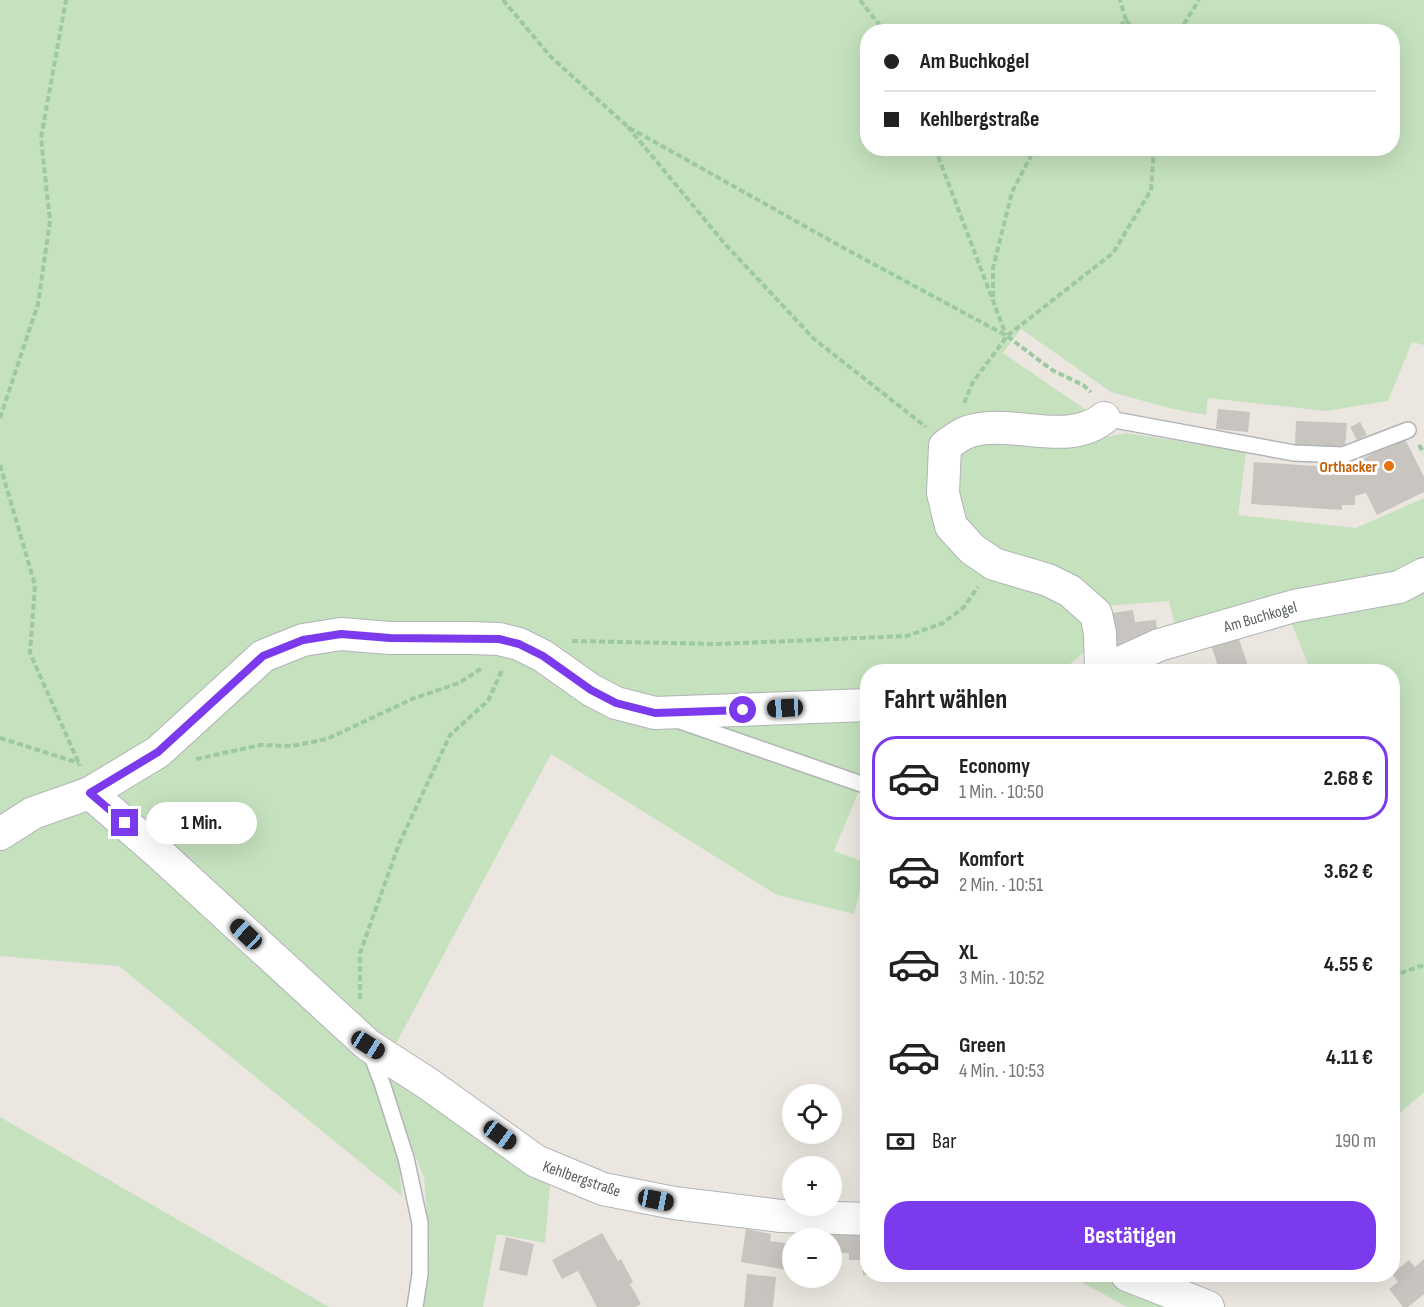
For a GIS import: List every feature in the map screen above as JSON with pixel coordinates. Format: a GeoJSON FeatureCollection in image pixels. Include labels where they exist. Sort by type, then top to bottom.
{"type":"FeatureCollection","features":[{"type":"Feature","properties":{"kind":"street"},"geometry":{"type":"LineString","coordinates":[[1101,664],[1100,633],[1096,614],[1070,591],[1048,580],[994,564],[972,549],[951,526],[943,493],[945,446],[964,433],[994,428],[1066,432],[1095,425],[1104,418]]}},
{"type":"Feature","properties":{"kind":"street","name":"Am Buchkogel"},"geometry":{"type":"LineString","coordinates":[[1118,664],[1159,645],[1294,606],[1399,587],[1424,574]]}},
{"type":"Feature","properties":{"kind":"street"},"geometry":{"type":"LineString","coordinates":[[0,834],[33,813],[90,793],[158,752],[263,656],[303,640],[341,634],[390,638],[499,639],[543,656],[591,690],[616,703],[655,713],[860,705]]}},
{"type":"Feature","properties":{"kind":"street","name":"Kehlbergstraße"},"geometry":{"type":"LineString","coordinates":[[90,793],[160,854],[368,1045],[427,1083],[536,1161],[603,1189],[686,1205],[780,1216],[860,1219]]}},
{"type":"Feature","properties":{"kind":"street"},"geometry":{"type":"LineString","coordinates":[[1145,1282],[1208,1307]]}},
{"type":"Feature","properties":{"kind":"lane"},"geometry":{"type":"LineString","coordinates":[[1104,418],[1294,453],[1343,455],[1408,430]]}},
{"type":"Feature","properties":{"kind":"lane"},"geometry":{"type":"LineString","coordinates":[[655,713],[860,783]]}},
{"type":"Feature","properties":{"kind":"lane","name":"Kehlbergstraße"},"geometry":{"type":"LineString","coordinates":[[368,1045],[406,1158],[420,1223],[420,1274],[415,1307]]}},
{"type":"Feature","properties":{"kind":"path"},"geometry":{"type":"LineString","coordinates":[[0,418],[38,304],[50,221],[41,138],[66,0]]}},
{"type":"Feature","properties":{"kind":"path"},"geometry":{"type":"LineString","coordinates":[[502,0],[551,57],[628,127],[725,244],[814,339],[920,420],[945,446]]}},
{"type":"Feature","properties":{"kind":"path"},"geometry":{"type":"LineString","coordinates":[[860,0],[879,24]]}},
{"type":"Feature","properties":{"kind":"path"},"geometry":{"type":"LineString","coordinates":[[1120,0],[1129,24]]}},
{"type":"Feature","properties":{"kind":"path"},"geometry":{"type":"LineString","coordinates":[[1184,24],[1199,0]]}},
{"type":"Feature","properties":{"kind":"path"},"geometry":{"type":"LineString","coordinates":[[1122,24],[1126,20]]}},
{"type":"Feature","properties":{"kind":"path"},"geometry":{"type":"LineString","coordinates":[[628,127],[1007,336],[1052,370],[1083,385],[1105,405],[1104,418]]}},
{"type":"Feature","properties":{"kind":"path"},"geometry":{"type":"LineString","coordinates":[[937,156],[1007,336]]}},
{"type":"Feature","properties":{"kind":"path"},"geometry":{"type":"LineString","coordinates":[[993,301],[993,268],[1012,192],[1031,156]]}},
{"type":"Feature","properties":{"kind":"path"},"geometry":{"type":"LineString","coordinates":[[964,403],[974,382],[1007,336],[1113,253],[1151,190],[1154,156]]}},
{"type":"Feature","properties":{"kind":"path"},"geometry":{"type":"LineString","coordinates":[[0,465],[35,585],[30,653],[90,793]]}},
{"type":"Feature","properties":{"kind":"path"},"geometry":{"type":"LineString","coordinates":[[564,641],[717,644],[908,636],[943,623],[964,607],[994,564]]}},
{"type":"Feature","properties":{"kind":"path"},"geometry":{"type":"LineString","coordinates":[[195,759],[261,745],[292,746],[327,739],[412,699],[459,683],[515,647]]}},
{"type":"Feature","properties":{"kind":"path"},"geometry":{"type":"LineString","coordinates":[[360,1002],[360,952],[399,844],[450,735],[488,702],[515,647]]}},
{"type":"Feature","properties":{"kind":"path"},"geometry":{"type":"LineString","coordinates":[[0,738],[79,763]]}},
{"type":"Feature","properties":{"kind":"path"},"geometry":{"type":"LineString","coordinates":[[1400,973],[1424,965]]}},
{"type":"Feature","properties":{"kind":"green space"},"geometry":{"type":"Polygon","coordinates":[[[0,0],[1424,0],[1424,345],[1412,342],[1388,401],[1326,411],[1208,398],[1206,415],[1173,409],[1111,392],[1021,329],[1003,353],[1086,410],[1082,441],[1127,433],[1246,452],[1238,515],[1356,528],[1424,498],[1424,563],[1394,577],[1175,626],[1169,601],[1104,606],[1086,651],[1070,664],[860,664],[860,788],[834,851],[860,860],[860,890],[854,914],[777,895],[551,754],[391,1053],[551,1175],[545,1243],[497,1234],[483,1307],[424,1307],[430,1249],[424,1177],[393,1103],[402,1196],[119,966],[0,956],[0,0]]]}},
{"type":"Feature","properties":{"kind":"green space"},"geometry":{"type":"Polygon","coordinates":[[[1424,583],[1424,1092],[1400,1113],[1400,664],[1308,664],[1289,617],[1424,583]]]}},
{"type":"Feature","properties":{"kind":"green space"},"geometry":{"type":"Polygon","coordinates":[[[0,1117],[329,1307],[0,1307],[0,1117]]]}},
{"type":"Feature","properties":{"kind":"green space"},"geometry":{"type":"Polygon","coordinates":[[[1082,1282],[1128,1282],[1191,1307],[1127,1307],[1082,1282]]]}},
{"type":"Feature","properties":{"kind":"building"},"geometry":{"type":"Polygon","coordinates":[[[1218,409],[1250,412],[1248,432],[1216,429],[1218,409]]]}},
{"type":"Feature","properties":{"kind":"building"},"geometry":{"type":"Polygon","coordinates":[[[1296,421],[1347,423],[1345,449],[1295,446],[1296,421]]]}},
{"type":"Feature","properties":{"kind":"building"},"geometry":{"type":"Polygon","coordinates":[[[1360,422],[1367,435],[1357,440],[1350,427],[1360,422]]]}},
{"type":"Feature","properties":{"kind":"building"},"geometry":{"type":"Polygon","coordinates":[[[1404,437],[1424,477],[1424,492],[1377,515],[1366,493],[1355,496],[1355,505],[1342,505],[1342,510],[1251,504],[1254,462],[1345,468],[1404,437]]]}},
{"type":"Feature","properties":{"kind":"building"},"geometry":{"type":"Polygon","coordinates":[[[1133,610],[1135,622],[1156,620],[1158,642],[1110,649],[1105,614],[1133,610]]]}},
{"type":"Feature","properties":{"kind":"building"},"geometry":{"type":"Polygon","coordinates":[[[1238,636],[1247,664],[1217,664],[1211,645],[1238,636]]]}},
{"type":"Feature","properties":{"kind":"building"},"geometry":{"type":"Polygon","coordinates":[[[746,1229],[771,1234],[770,1241],[782,1243],[782,1269],[741,1262],[746,1229]]]}},
{"type":"Feature","properties":{"kind":"building"},"geometry":{"type":"Polygon","coordinates":[[[842,1229],[860,1229],[860,1260],[849,1260],[849,1253],[842,1253],[842,1229]]]}},
{"type":"Feature","properties":{"kind":"building"},"geometry":{"type":"Polygon","coordinates":[[[602,1233],[618,1261],[621,1259],[633,1282],[630,1284],[641,1304],[635,1307],[597,1307],[578,1271],[562,1279],[552,1260],[602,1233]]]}},
{"type":"Feature","properties":{"kind":"building"},"geometry":{"type":"Polygon","coordinates":[[[506,1237],[534,1244],[527,1276],[499,1270],[506,1237]]]}},
{"type":"Feature","properties":{"kind":"building"},"geometry":{"type":"Polygon","coordinates":[[[1424,1259],[1424,1294],[1408,1307],[1403,1307],[1389,1289],[1400,1282],[1400,1267],[1409,1260],[1415,1267],[1424,1259]]]}},
{"type":"Feature","properties":{"kind":"building"},"geometry":{"type":"Polygon","coordinates":[[[747,1274],[776,1277],[773,1307],[744,1307],[747,1274]]]}},
{"type":"Feature","properties":{"kind":"place","name":"Orthacker"},"geometry":{"type":"Point","coordinates":[1389,466]}},
{"type":"Feature","properties":{"kind":"route"},"geometry":{"type":"LineString","coordinates":[[125,823],[90,793],[158,752],[263,656],[303,640],[341,634],[390,638],[499,639],[519,644],[543,656],[591,690],[616,703],[655,713],[743,710]]}}]}
